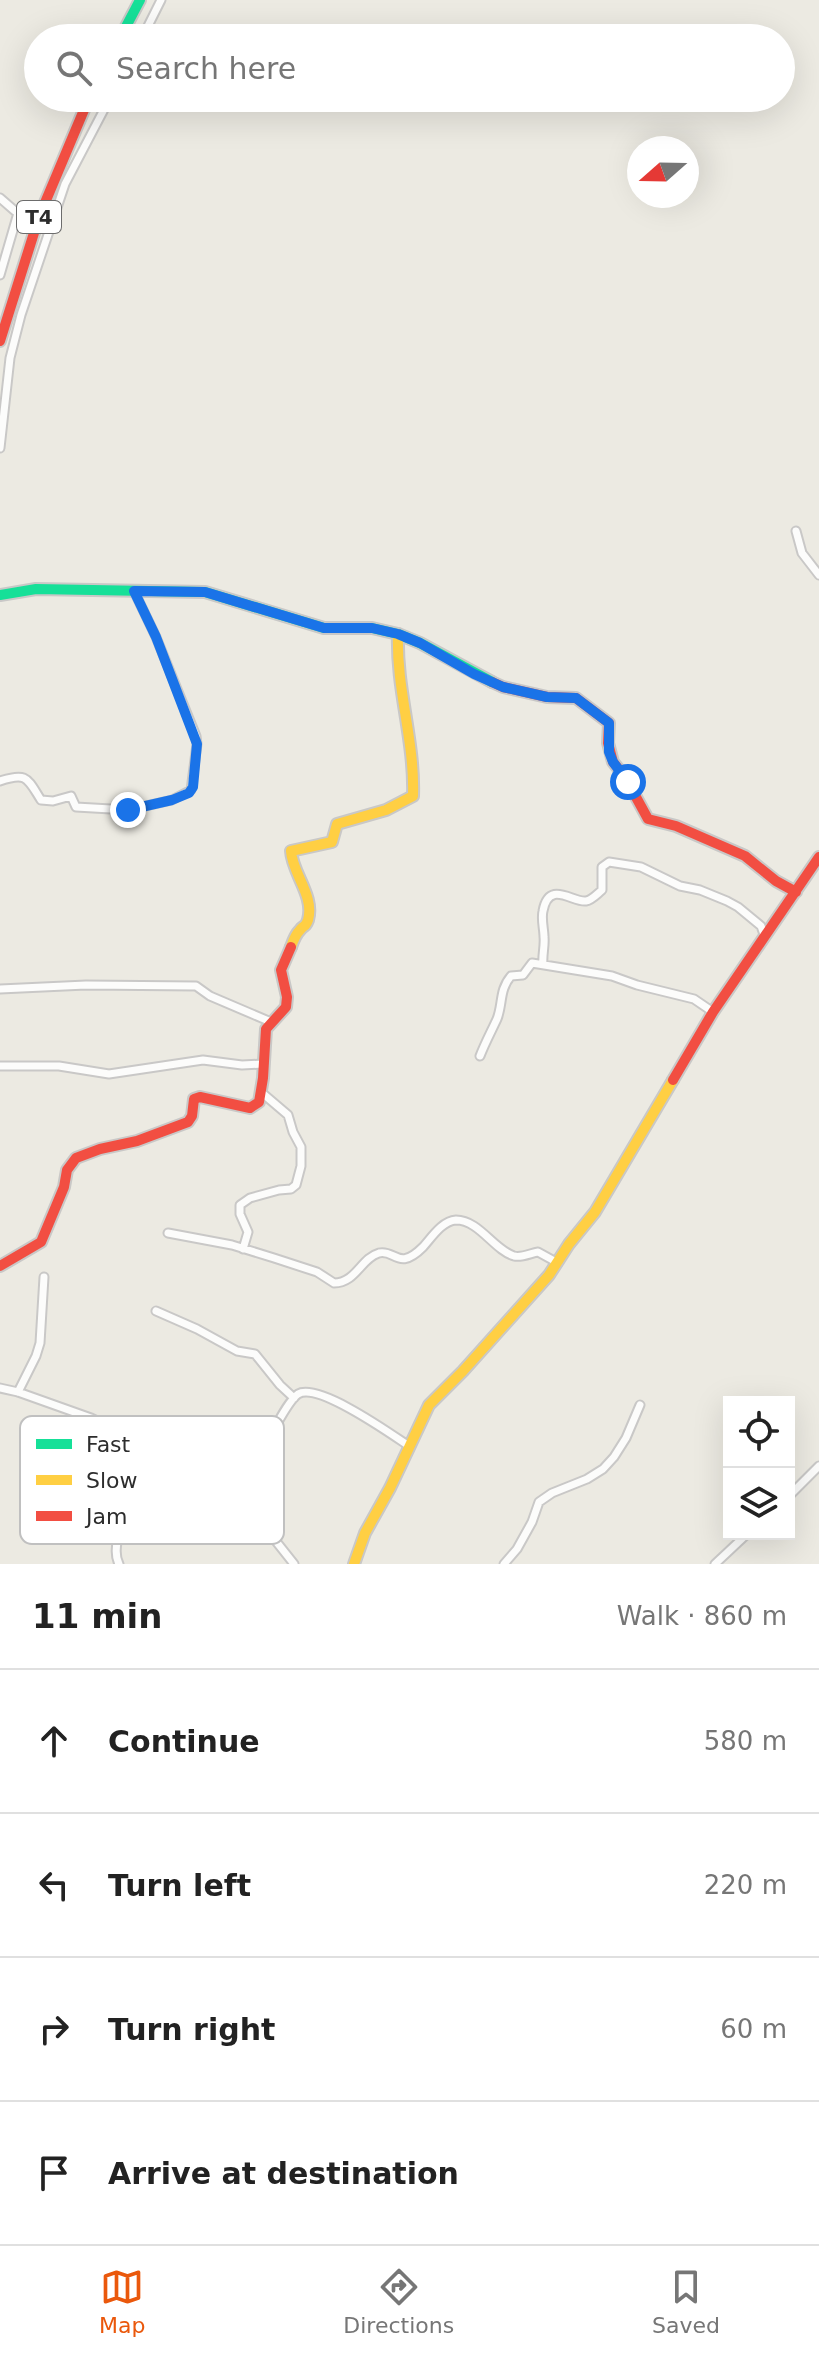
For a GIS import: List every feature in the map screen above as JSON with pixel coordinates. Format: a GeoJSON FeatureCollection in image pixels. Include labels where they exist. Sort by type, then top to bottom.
{"type":"FeatureCollection","features":[{"type":"Feature","properties":{"kind":"main road"},"geometry":{"type":"LineString","coordinates":[[127,24],[140,0]]}},
{"type":"Feature","properties":{"kind":"main road","name":"T4"},"geometry":{"type":"LineString","coordinates":[[0,341],[14,289],[40,216],[83,112]]}},
{"type":"Feature","properties":{"kind":"main road"},"geometry":{"type":"LineString","coordinates":[[0,595],[36,589],[205,592],[324,628],[372,628],[398,634],[503,687],[547,697],[576,698],[609,723],[609,752],[613,762],[648,819],[676,826],[745,856],[776,881],[796,892]]}},
{"type":"Feature","properties":{"kind":"main road"},"geometry":{"type":"LineString","coordinates":[[0,1266],[41,1242],[64,1187],[67,1170],[76,1158],[137,1141],[188,1122],[194,1099],[200,1097],[250,1108],[259,1102],[264,1036],[271,1022],[286,1007],[281,970],[296,935],[309,917],[304,886],[291,851],[332,842],[337,824],[376,814],[413,796],[411,753],[397,678],[398,634]]}},
{"type":"Feature","properties":{"kind":"main road"},"geometry":{"type":"LineString","coordinates":[[354,1564],[365,1533],[434,1398],[463,1371],[549,1275],[595,1212],[713,1012],[819,857]]}},
{"type":"Feature","properties":{"kind":"street"},"geometry":{"type":"LineString","coordinates":[[149,24],[161,0]]}},
{"type":"Feature","properties":{"kind":"street"},"geometry":{"type":"LineString","coordinates":[[0,448],[10,358],[21,315],[65,184],[103,112]]}},
{"type":"Feature","properties":{"kind":"street"},"geometry":{"type":"LineString","coordinates":[[0,198],[18,213],[40,216]]}},
{"type":"Feature","properties":{"kind":"street"},"geometry":{"type":"LineString","coordinates":[[0,275],[18,213]]}},
{"type":"Feature","properties":{"kind":"street"},"geometry":{"type":"LineString","coordinates":[[796,531],[802,553],[819,575]]}},
{"type":"Feature","properties":{"kind":"street"},"geometry":{"type":"LineString","coordinates":[[0,781],[22,776],[41,800],[53,801],[71,796],[76,807],[104,810],[149,806],[178,798],[191,790],[196,736],[134,591]]}},
{"type":"Feature","properties":{"kind":"street"},"geometry":{"type":"LineString","coordinates":[[543,964],[545,905],[552,897],[561,894],[585,901],[596,896],[602,890],[603,864],[609,862],[641,867],[680,886],[727,901],[761,926],[765,937]]}},
{"type":"Feature","properties":{"kind":"street"},"geometry":{"type":"LineString","coordinates":[[480,1056],[501,1008],[502,989],[509,978],[523,975],[532,963],[605,974],[665,990],[694,999],[713,1012]]}},
{"type":"Feature","properties":{"kind":"street"},"geometry":{"type":"LineString","coordinates":[[0,989],[86,985],[196,986],[215,998],[271,1022]]}},
{"type":"Feature","properties":{"kind":"street"},"geometry":{"type":"LineString","coordinates":[[0,1066],[59,1066],[109,1074],[203,1060],[263,1064]]}},
{"type":"Feature","properties":{"kind":"street"},"geometry":{"type":"LineString","coordinates":[[243,1249],[248,1232],[240,1214],[240,1205],[250,1198],[291,1189],[296,1185],[301,1166],[301,1147],[288,1115],[261,1092]]}},
{"type":"Feature","properties":{"kind":"street"},"geometry":{"type":"LineString","coordinates":[[168,1233],[243,1249],[308,1268],[334,1283],[349,1279],[377,1254],[385,1252],[398,1259],[409,1257],[445,1224],[456,1220],[472,1226],[512,1255],[538,1252],[558,1263]]}},
{"type":"Feature","properties":{"kind":"street"},"geometry":{"type":"LineString","coordinates":[[18,1392],[40,1343],[44,1277]]}},
{"type":"Feature","properties":{"kind":"street"},"geometry":{"type":"LineString","coordinates":[[156,1311],[237,1351],[255,1354],[294,1398]]}},
{"type":"Feature","properties":{"kind":"street"},"geometry":{"type":"LineString","coordinates":[[0,1388],[85,1416]]}},
{"type":"Feature","properties":{"kind":"street"},"geometry":{"type":"LineString","coordinates":[[282,1416],[294,1398],[304,1392],[353,1410],[409,1446]]}},
{"type":"Feature","properties":{"kind":"street"},"geometry":{"type":"LineString","coordinates":[[504,1564],[517,1549],[539,1502],[552,1493],[587,1479],[614,1457],[640,1405]]}},
{"type":"Feature","properties":{"kind":"street"},"geometry":{"type":"LineString","coordinates":[[795,1490],[819,1466]]}},
{"type":"Feature","properties":{"kind":"street"},"geometry":{"type":"LineString","coordinates":[[715,1564],[741,1540]]}},
{"type":"Feature","properties":{"kind":"street"},"geometry":{"type":"LineString","coordinates":[[116,1544],[119,1564]]}},
{"type":"Feature","properties":{"kind":"street"},"geometry":{"type":"LineString","coordinates":[[278,1544],[294,1564]]}},
{"type":"Feature","properties":{"kind":"traffic: fast"},"geometry":{"type":"LineString","coordinates":[[127,24],[140,0]]}},
{"type":"Feature","properties":{"kind":"traffic: fast"},"geometry":{"type":"LineString","coordinates":[[0,595],[36,589],[205,592],[324,628],[372,628],[398,634],[492,682]]}},
{"type":"Feature","properties":{"kind":"traffic: slow"},"geometry":{"type":"LineString","coordinates":[[291,947],[306,924],[309,911],[291,851],[332,842],[337,824],[386,810],[413,796],[398,634]]}},
{"type":"Feature","properties":{"kind":"traffic: slow"},"geometry":{"type":"LineString","coordinates":[[354,1564],[365,1533],[429,1405],[549,1275],[595,1212],[673,1080]]}},
{"type":"Feature","properties":{"kind":"traffic: jam"},"geometry":{"type":"LineString","coordinates":[[0,341],[39,217],[83,112]]}},
{"type":"Feature","properties":{"kind":"traffic: jam"},"geometry":{"type":"LineString","coordinates":[[492,682],[547,697],[576,698],[609,723],[608,743],[613,762],[648,819],[676,826],[745,856],[776,881],[796,892]]}},
{"type":"Feature","properties":{"kind":"traffic: jam"},"geometry":{"type":"LineString","coordinates":[[673,1080],[713,1012],[819,857]]}},
{"type":"Feature","properties":{"kind":"traffic: jam"},"geometry":{"type":"LineString","coordinates":[[0,1266],[41,1242],[64,1187],[67,1170],[76,1158],[137,1141],[188,1122],[194,1099],[200,1097],[250,1108],[259,1102],[266,1029],[286,1007],[281,970],[291,947]]}},
{"type":"Feature","properties":{"kind":"route"},"geometry":{"type":"LineString","coordinates":[[128,810],[189,793],[193,787],[197,744],[156,637],[134,591],[205,592],[324,628],[372,628],[398,634],[503,687],[547,697],[576,698],[609,723],[609,752],[628,782]]}}]}
